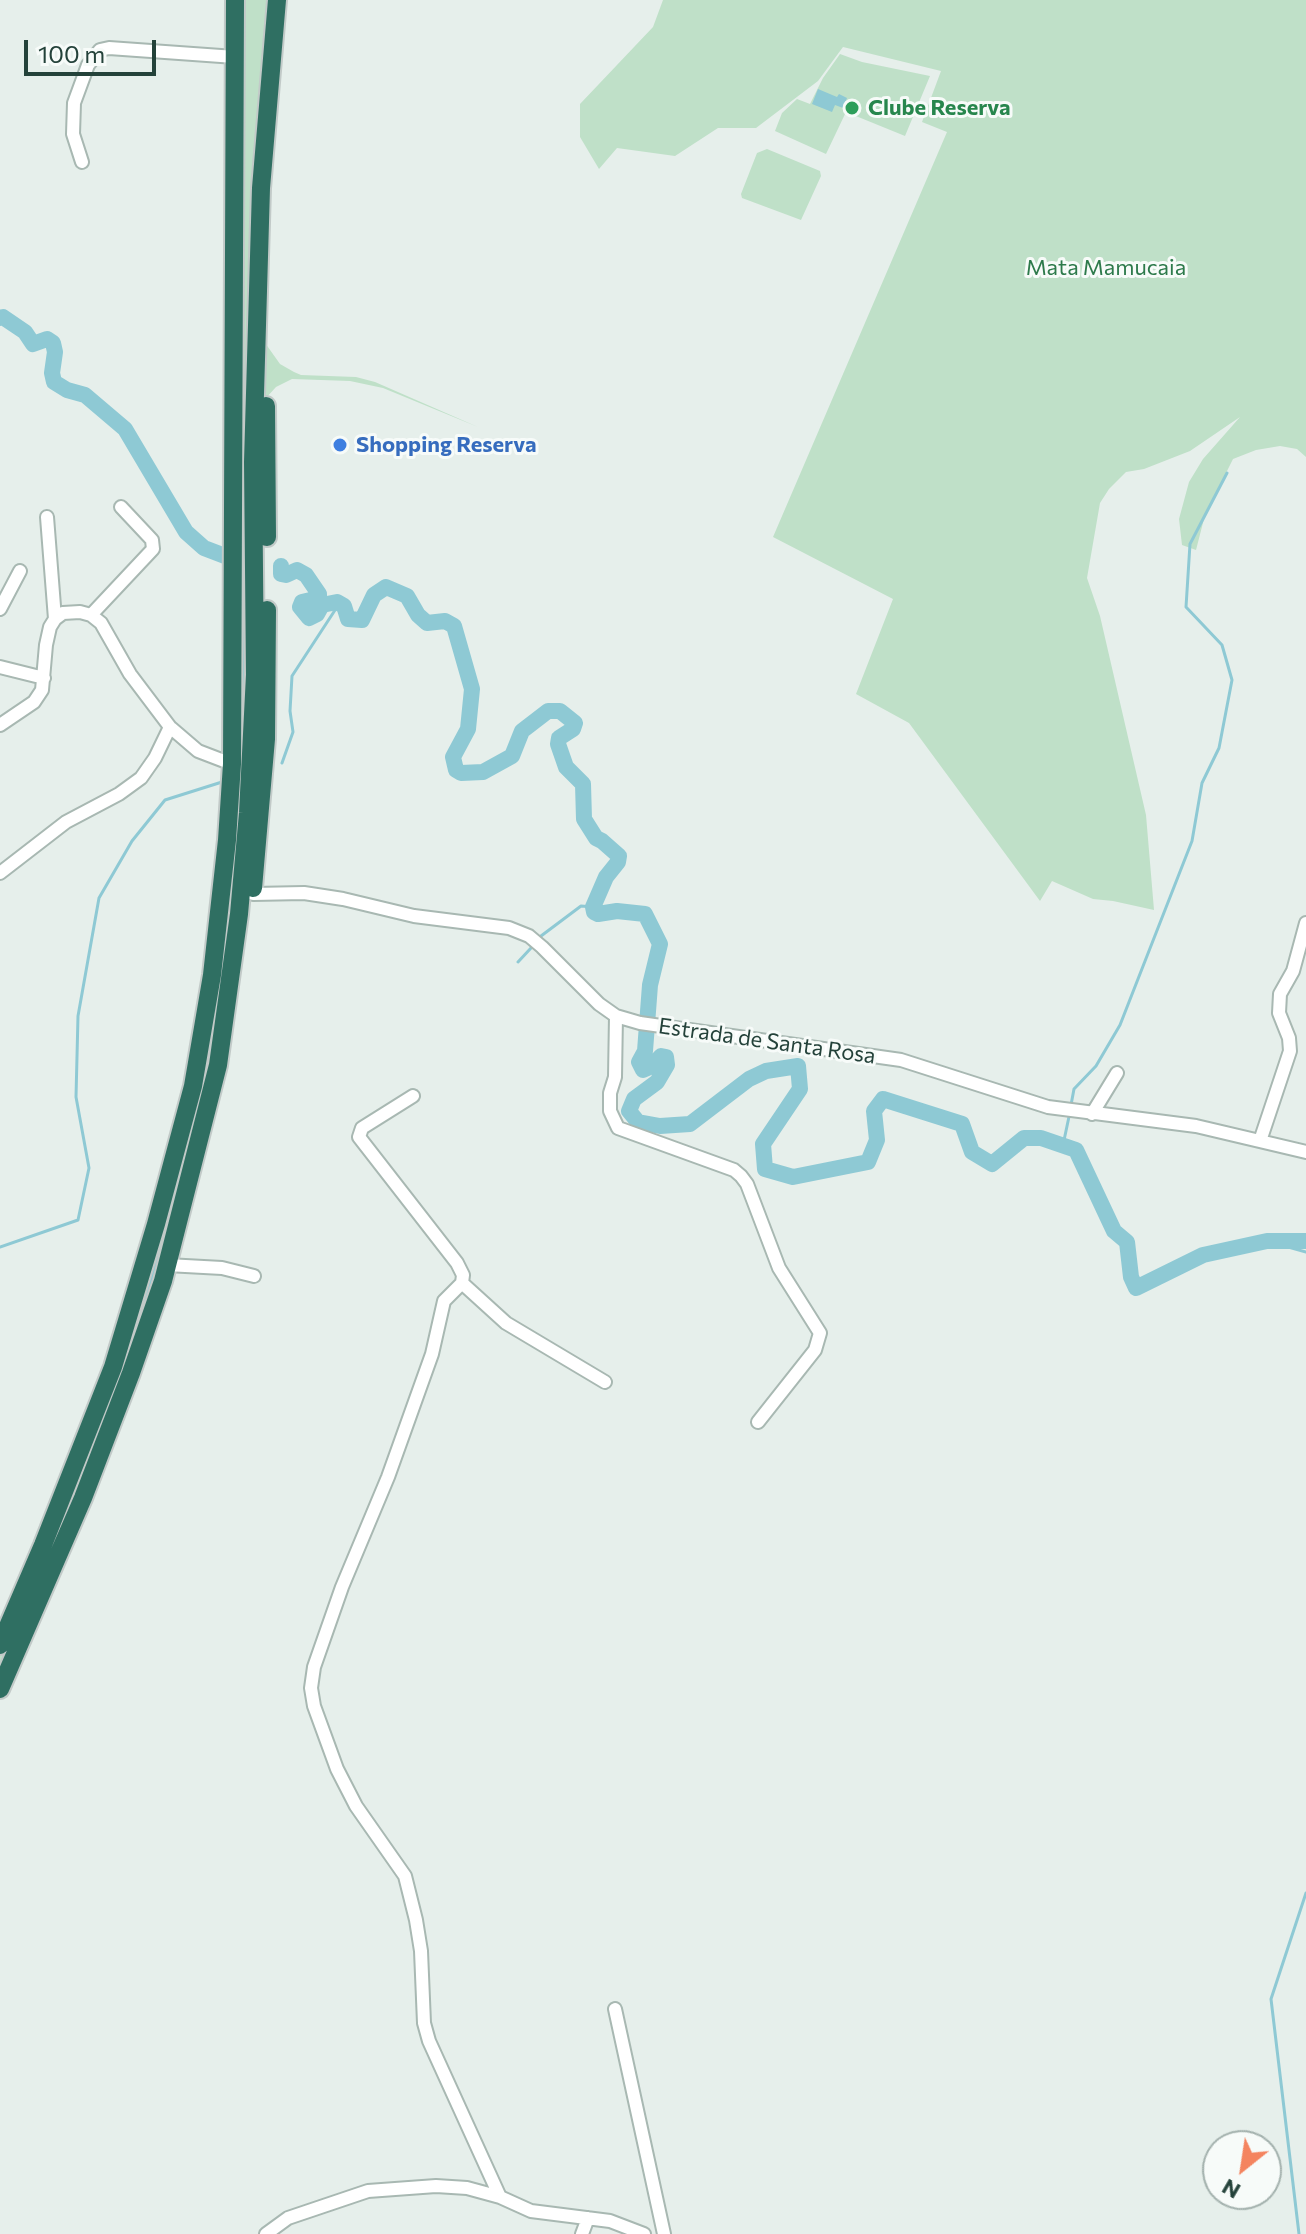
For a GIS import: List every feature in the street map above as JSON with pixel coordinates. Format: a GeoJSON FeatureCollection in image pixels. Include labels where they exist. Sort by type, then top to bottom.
{"type":"FeatureCollection","features":[{"type":"Feature","properties":{"kind":"highway"},"geometry":{"type":"LineString","coordinates":[[0,1645],[113,1367],[190,1098],[212,975],[232,764],[235,0]]}},
{"type":"Feature","properties":{"kind":"highway"},"geometry":{"type":"LineString","coordinates":[[1,1686],[83,1498],[131,1373],[167,1265],[218,1065],[239,914],[248,813],[255,675],[253,462],[261,188],[277,0]]}},
{"type":"Feature","properties":{"kind":"highway"},"geometry":{"type":"LineString","coordinates":[[190,1179],[205,1149],[217,1106],[253,894],[266,739],[265,372],[268,232],[261,188]]}},
{"type":"Feature","properties":{"kind":"street"},"geometry":{"type":"LineString","coordinates":[[82,162],[73,134],[74,103],[88,65],[100,50],[109,48],[235,57]]}},
{"type":"Feature","properties":{"kind":"street"},"geometry":{"type":"LineString","coordinates":[[91,615],[153,549],[148,535],[121,507]]}},
{"type":"Feature","properties":{"kind":"street"},"geometry":{"type":"LineString","coordinates":[[47,517],[55,619]]}},
{"type":"Feature","properties":{"kind":"street"},"geometry":{"type":"LineString","coordinates":[[0,609],[20,571]]}},
{"type":"Feature","properties":{"kind":"street"},"geometry":{"type":"LineString","coordinates":[[0,725],[34,702],[42,690],[46,645],[55,619],[63,613],[80,612],[91,615],[101,623],[130,674],[170,727],[198,751],[232,764]]}},
{"type":"Feature","properties":{"kind":"street"},"geometry":{"type":"LineString","coordinates":[[0,667],[44,678]]}},
{"type":"Feature","properties":{"kind":"street"},"geometry":{"type":"LineString","coordinates":[[0,873],[66,822],[119,794],[141,778],[170,727]]}},
{"type":"Feature","properties":{"kind":"street","name":"Estrada de Santa Rosa"},"geometry":{"type":"LineString","coordinates":[[253,894],[304,893],[414,916],[509,928],[529,936],[599,1004],[616,1016],[640,1023],[901,1060],[999,1092],[1070,1110],[1196,1126],[1306,1152]]}},
{"type":"Feature","properties":{"kind":"street"},"geometry":{"type":"LineString","coordinates":[[1260,1141],[1290,1051],[1289,1038],[1279,1013],[1280,994],[1293,971],[1306,923]]}},
{"type":"Feature","properties":{"kind":"street"},"geometry":{"type":"LineString","coordinates":[[616,1016],[616,1055],[610,1111],[618,1128],[734,1170],[741,1176],[779,1268],[820,1333],[815,1350],[758,1422]]}},
{"type":"Feature","properties":{"kind":"street"},"geometry":{"type":"LineString","coordinates":[[1092,1114],[1117,1073]]}},
{"type":"Feature","properties":{"kind":"street"},"geometry":{"type":"LineString","coordinates":[[413,1096],[362,1128],[359,1137],[457,1263],[463,1275],[462,1283],[444,1301],[432,1354],[388,1477],[342,1587],[314,1667],[311,1688],[314,1706],[337,1769],[356,1806],[405,1876],[419,1936],[424,2023],[429,2041],[500,2197]]}},
{"type":"Feature","properties":{"kind":"street"},"geometry":{"type":"LineString","coordinates":[[167,1265],[222,1268],[254,1276]]}},
{"type":"Feature","properties":{"kind":"street"},"geometry":{"type":"LineString","coordinates":[[462,1283],[506,1323],[605,1382]]}},
{"type":"Feature","properties":{"kind":"street"},"geometry":{"type":"LineString","coordinates":[[615,2009],[664,2234]]}},
{"type":"Feature","properties":{"kind":"street"},"geometry":{"type":"LineString","coordinates":[[266,2234],[288,2218],[368,2191],[436,2186],[467,2188],[500,2197],[531,2211],[610,2221],[644,2234]]}},
{"type":"Feature","properties":{"kind":"street"},"geometry":{"type":"LineString","coordinates":[[582,2234],[588,2218]]}},
{"type":"Feature","properties":{"kind":"green space"},"geometry":{"type":"Polygon","coordinates":[[[244,0],[271,0],[240,864],[210,1069],[164,1258],[93,1455],[0,1669],[0,1651],[181,1165],[240,663],[244,0]]]}},
{"type":"Feature","properties":{"kind":"green space","name":"Mata Mamucaia"},"geometry":{"type":"Polygon","coordinates":[[[663,0],[1306,0],[1306,457],[1297,449],[1280,446],[1256,450],[1233,459],[1205,515],[1196,550],[1182,545],[1179,519],[1189,482],[1203,459],[1240,417],[1190,451],[1144,469],[1126,472],[1100,503],[1087,578],[1100,616],[1146,815],[1154,910],[1093,899],[1052,881],[1040,901],[909,723],[856,694],[893,599],[773,537],[947,132],[922,122],[941,71],[843,47],[818,81],[756,128],[718,128],[675,156],[617,148],[599,169],[580,137],[580,104],[653,27],[663,0]]]}},
{"type":"Feature","properties":{"kind":"green space","name":"Clube Reserva"},"geometry":{"type":"Polygon","coordinates":[[[840,54],[862,62],[930,76],[905,136],[846,112],[826,154],[775,131],[782,113],[797,99],[810,104],[840,54]]]}},
{"type":"Feature","properties":{"kind":"green space"},"geometry":{"type":"Polygon","coordinates":[[[767,149],[820,171],[821,176],[801,220],[742,198],[757,153],[767,149]]]}},
{"type":"Feature","properties":{"kind":"green space"},"geometry":{"type":"Polygon","coordinates":[[[263,340],[280,364],[301,375],[356,377],[375,382],[478,427],[383,388],[350,381],[292,379],[276,387],[266,398],[263,340]]]}},
{"type":"Feature","properties":{"kind":"water"},"geometry":{"type":"Polygon","coordinates":[[[818,89],[847,98],[843,108],[835,105],[832,112],[812,104],[818,89]]]}},
{"type":"Feature","properties":{"kind":"waterway"},"geometry":{"type":"LineString","coordinates":[[0,318],[25,332],[33,344],[47,339],[53,343],[54,382],[85,395],[125,429],[186,532],[204,548],[225,556]]}},
{"type":"Feature","properties":{"kind":"waterway"},"geometry":{"type":"LineString","coordinates":[[1071,1105],[1074,1089],[1096,1066],[1120,1025],[1192,841],[1202,783],[1219,748],[1232,680],[1222,645],[1186,607],[1190,544],[1227,473]]}},
{"type":"Feature","properties":{"kind":"waterway"},"geometry":{"type":"LineString","coordinates":[[241,767],[244,559]]}},
{"type":"Feature","properties":{"kind":"waterway"},"geometry":{"type":"LineString","coordinates":[[281,566],[281,574],[297,570],[306,575],[319,594],[319,598],[302,602],[300,607],[309,618],[317,614],[322,605],[337,602],[344,606],[348,619],[362,620],[374,595],[386,587],[407,596],[418,615],[427,623],[445,621],[454,626],[472,689],[468,729],[453,757],[456,770],[461,773],[483,772],[512,756],[522,731],[548,711],[560,711],[575,723],[573,729],[559,738],[558,744],[566,767],[583,784],[584,819],[596,838],[619,856],[606,877],[593,907],[594,912],[645,914],[660,944],[650,985],[645,1051],[639,1062],[643,1070],[661,1056],[666,1057],[667,1065],[657,1082],[634,1099],[629,1111],[638,1122],[660,1126],[690,1124],[749,1079],[766,1071],[798,1066],[800,1089],[763,1144],[765,1169],[793,1177],[868,1162],[877,1140],[874,1111],[883,1099],[962,1124],[972,1152],[992,1164],[1024,1138],[1041,1138],[1076,1150],[1114,1231],[1127,1242],[1131,1277],[1136,1288],[1203,1255],[1267,1241],[1306,1241]]}},
{"type":"Feature","properties":{"kind":"waterway"},"geometry":{"type":"LineString","coordinates":[[282,763],[293,732],[290,711],[292,676],[339,604]]}},
{"type":"Feature","properties":{"kind":"waterway"},"geometry":{"type":"LineString","coordinates":[[0,1247],[78,1220],[89,1168],[76,1097],[78,1016],[99,898],[132,841],[165,800],[222,782]]}},
{"type":"Feature","properties":{"kind":"waterway"},"geometry":{"type":"LineString","coordinates":[[237,839],[240,803]]}},
{"type":"Feature","properties":{"kind":"waterway"},"geometry":{"type":"LineString","coordinates":[[541,936],[581,906],[593,907]]}},
{"type":"Feature","properties":{"kind":"waterway"},"geometry":{"type":"LineString","coordinates":[[518,962],[531,948]]}},
{"type":"Feature","properties":{"kind":"waterway"},"geometry":{"type":"LineString","coordinates":[[195,1120],[218,1006]]}},
{"type":"Feature","properties":{"kind":"waterway"},"geometry":{"type":"LineString","coordinates":[[1063,1145],[1070,1112]]}},
{"type":"Feature","properties":{"kind":"waterway"},"geometry":{"type":"LineString","coordinates":[[117,1384],[164,1240]]}},
{"type":"Feature","properties":{"kind":"waterway"},"geometry":{"type":"LineString","coordinates":[[1267,1241],[1306,1252]]}},
{"type":"Feature","properties":{"kind":"waterway"},"geometry":{"type":"LineString","coordinates":[[72,1496],[110,1403]]}},
{"type":"Feature","properties":{"kind":"waterway"},"geometry":{"type":"LineString","coordinates":[[1299,2234],[1271,1999],[1306,1893]]}},
{"type":"Feature","properties":{"kind":"place","name":"Clube Reserva"},"geometry":{"type":"Point","coordinates":[852,108]}},
{"type":"Feature","properties":{"kind":"place","name":"Shopping Reserva"},"geometry":{"type":"Point","coordinates":[340,445]}}]}
